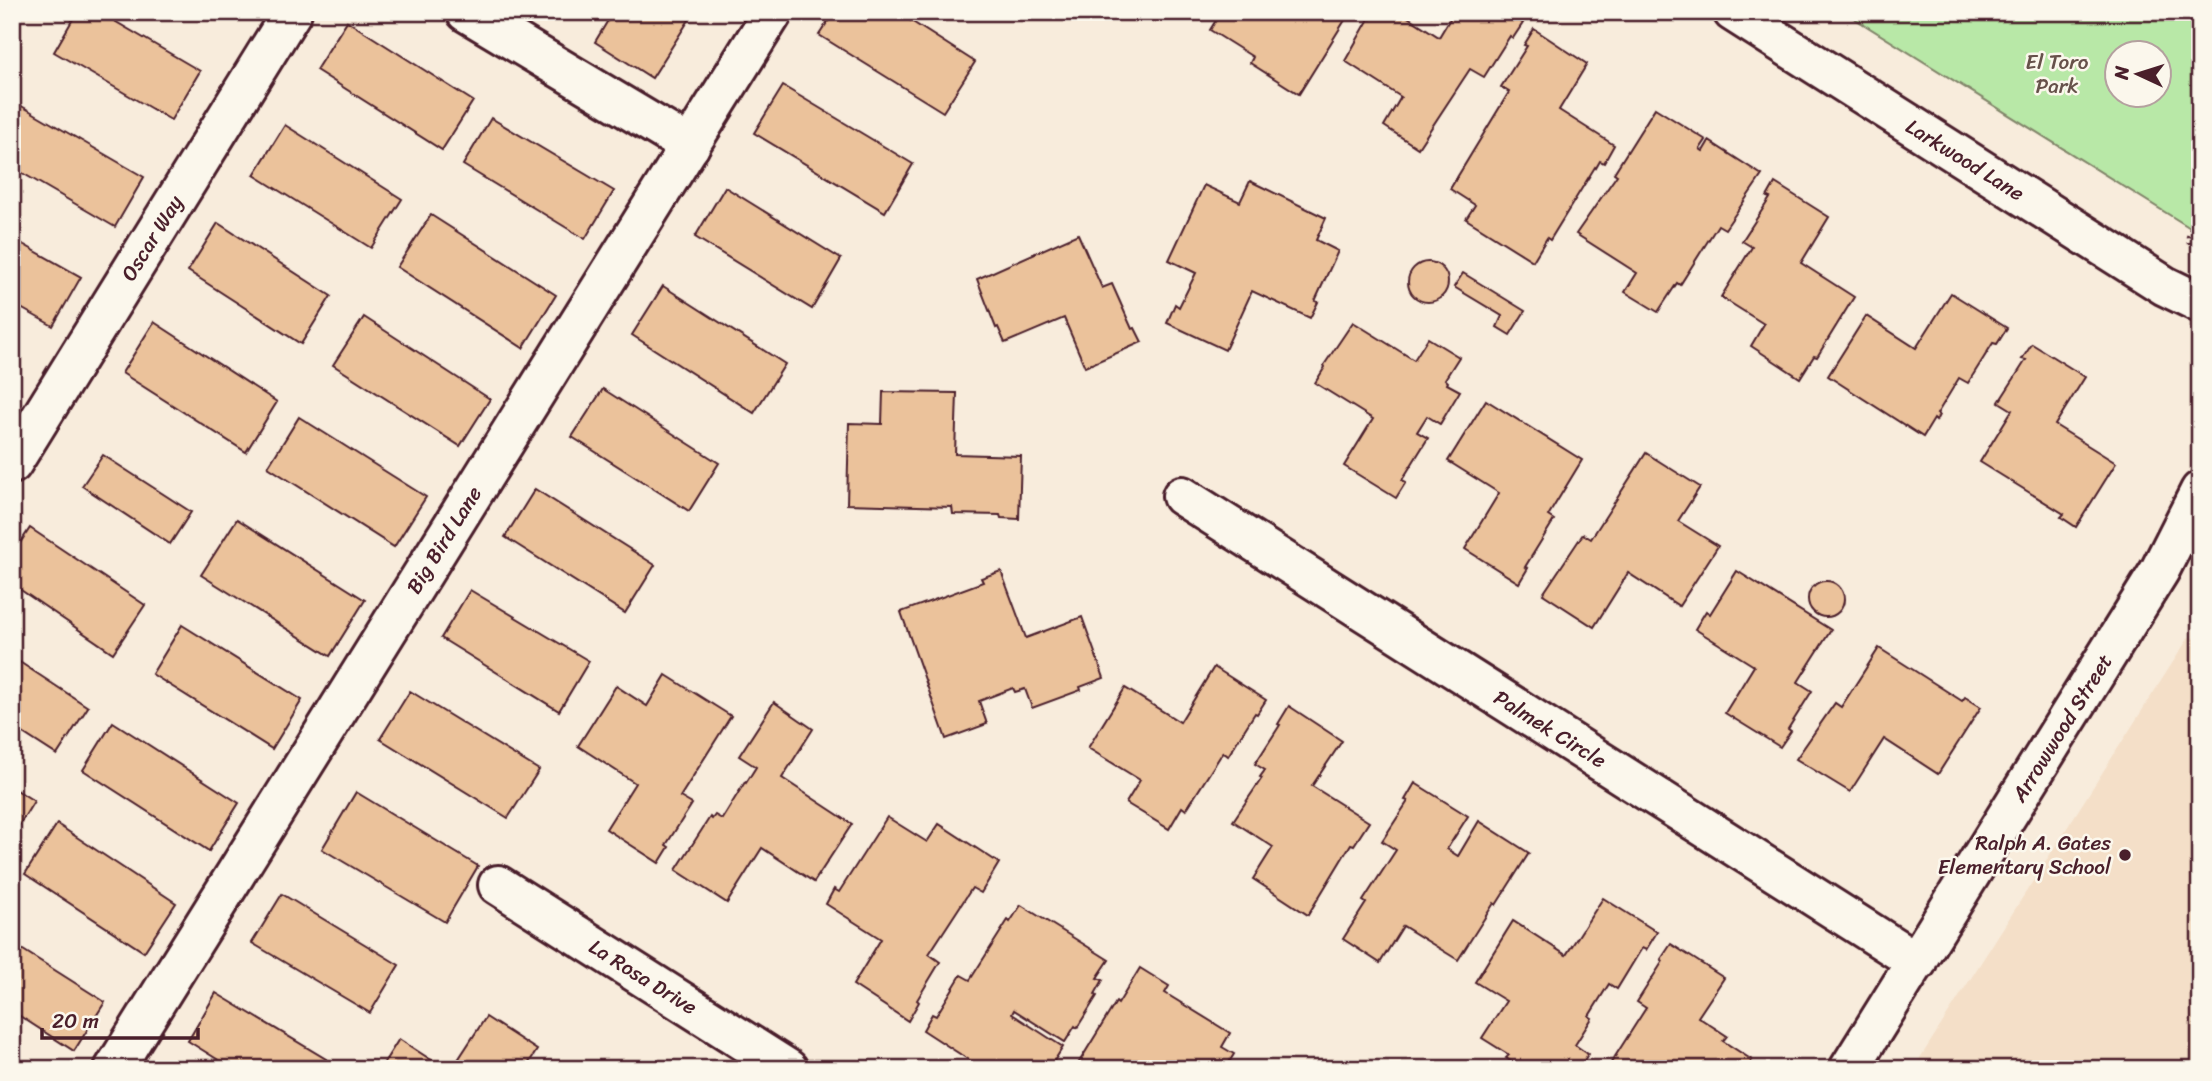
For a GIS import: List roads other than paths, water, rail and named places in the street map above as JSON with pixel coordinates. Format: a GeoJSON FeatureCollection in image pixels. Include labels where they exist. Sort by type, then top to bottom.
{"type":"FeatureCollection","features":[{"type":"Feature","properties":{"kind":"street","name":"Oscar Way"},"geometry":{"type":"LineString","coordinates":[[12,464],[292,12]]}},
{"type":"Feature","properties":{"kind":"street"},"geometry":{"type":"LineString","coordinates":[[466,12],[690,146]]}},
{"type":"Feature","properties":{"kind":"street","name":"Big Bird Lane"},"geometry":{"type":"LineString","coordinates":[[114,1069],[774,12]]}},
{"type":"Feature","properties":{"kind":"street","name":"Larkwood Lane"},"geometry":{"type":"LineString","coordinates":[[1733,12],[2165,286],[2200,303]]}},
{"type":"Feature","properties":{"kind":"street","name":"Arrowwood Street"},"geometry":{"type":"LineString","coordinates":[[1849,1069],[2160,570],[2200,491]]}},
{"type":"Feature","properties":{"kind":"street","name":"Palmek Circle"},"geometry":{"type":"LineString","coordinates":[[1182,496],[1917,962]]}},
{"type":"Feature","properties":{"kind":"street","name":"La Rosa Drive"},"geometry":{"type":"LineString","coordinates":[[498,885],[788,1069]]}},
{"type":"Feature","properties":{"kind":"place","name":"Ralph A. Gates Elementary School"},"geometry":{"type":"Point","coordinates":[2125,855]}},
{"type":"Feature","properties":{"kind":"park label","name":"El Toro Park"},"geometry":{"type":"Point","coordinates":[2057,74]}}]}
